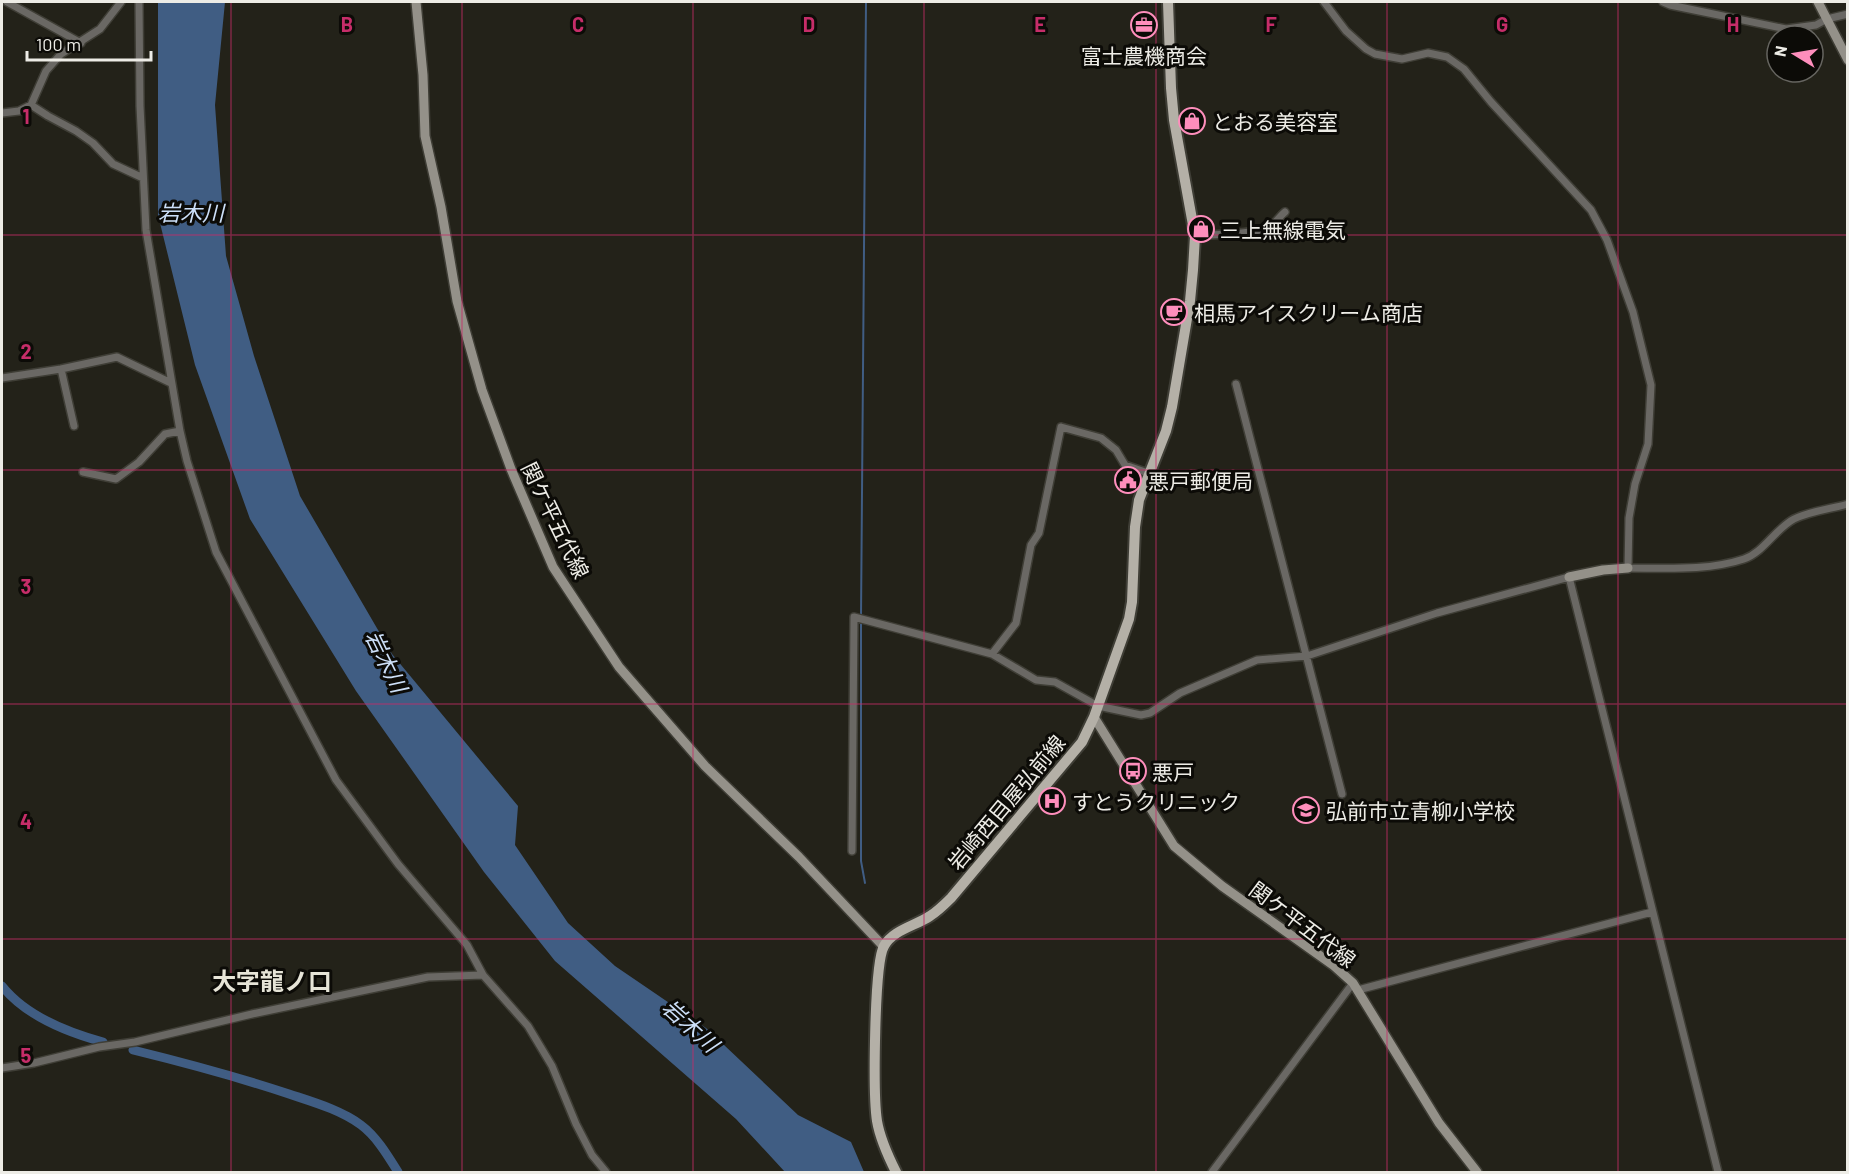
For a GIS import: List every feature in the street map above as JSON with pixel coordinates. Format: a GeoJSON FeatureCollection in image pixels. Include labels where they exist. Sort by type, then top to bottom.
{"type":"FeatureCollection","features":[{"type":"Feature","properties":{"kind":"main road","name":"関ケ平五代線"},"geometry":{"type":"LineString","coordinates":[[416,2],[423,75],[425,136],[441,207],[457,301],[482,390],[511,470],[553,567],[619,667],[689,748],[799,857],[884,947]]}},
{"type":"Feature","properties":{"kind":"main road","name":"岩崎西目屋弘前線"},"geometry":{"type":"LineString","coordinates":[[884,947],[891,938],[929,917],[951,898],[1077,750],[1096,712],[1129,619],[1138,500],[1166,431],[1172,407],[1190,301],[1195,236],[1174,120],[1168,2]]}},
{"type":"Feature","properties":{"kind":"main road"},"geometry":{"type":"LineString","coordinates":[[1818,2],[1848,60]]}},
{"type":"Feature","properties":{"kind":"main road"},"geometry":{"type":"LineString","coordinates":[[1569,578],[1604,570],[1628,568]]}},
{"type":"Feature","properties":{"kind":"main road","name":"関ケ平五代線"},"geometry":{"type":"LineString","coordinates":[[1096,712],[1174,846],[1222,886],[1333,965],[1356,987],[1439,1123],[1478,1173]]}},
{"type":"Feature","properties":{"kind":"main road"},"geometry":{"type":"LineString","coordinates":[[884,947],[879,975],[877,1010],[876,1108],[880,1134],[896,1173]]}},
{"type":"Feature","properties":{"kind":"street"},"geometry":{"type":"LineString","coordinates":[[7,2],[81,43]]}},
{"type":"Feature","properties":{"kind":"street"},"geometry":{"type":"LineString","coordinates":[[2,113],[19,111],[31,105],[46,71],[61,54],[100,29],[122,2]]}},
{"type":"Feature","properties":{"kind":"street"},"geometry":{"type":"LineString","coordinates":[[140,2],[140,106],[146,230],[180,431],[216,552],[336,780],[398,864],[467,945],[483,975],[528,1026],[552,1066],[576,1124],[592,1155],[606,1173]]}},
{"type":"Feature","properties":{"kind":"street"},"geometry":{"type":"LineString","coordinates":[[1324,2],[1346,31],[1366,49],[1376,54],[1402,59],[1428,53],[1447,57],[1464,69],[1491,102],[1591,210],[1607,240],[1633,312],[1651,385],[1648,444],[1635,484],[1629,518],[1628,568],[1703,567],[1745,559],[1794,519],[1848,504]]}},
{"type":"Feature","properties":{"kind":"street"},"geometry":{"type":"LineString","coordinates":[[1663,2],[1786,29],[1816,25],[1827,19],[1848,14]]}},
{"type":"Feature","properties":{"kind":"street"},"geometry":{"type":"LineString","coordinates":[[31,105],[93,143],[113,164],[143,178]]}},
{"type":"Feature","properties":{"kind":"street"},"geometry":{"type":"LineString","coordinates":[[1195,236],[1233,232],[1253,233],[1271,226],[1276,218],[1285,212]]}},
{"type":"Feature","properties":{"kind":"street"},"geometry":{"type":"LineString","coordinates":[[2,378],[117,357],[171,382]]}},
{"type":"Feature","properties":{"kind":"street"},"geometry":{"type":"LineString","coordinates":[[61,369],[75,426]]}},
{"type":"Feature","properties":{"kind":"street"},"geometry":{"type":"LineString","coordinates":[[1236,384],[1342,794]]}},
{"type":"Feature","properties":{"kind":"street"},"geometry":{"type":"LineString","coordinates":[[992,654],[1016,623],[1031,545],[1039,533],[1061,427],[1101,438],[1116,450],[1125,465],[1148,473]]}},
{"type":"Feature","properties":{"kind":"street"},"geometry":{"type":"LineString","coordinates":[[82,472],[116,479],[139,462],[165,434],[180,431]]}},
{"type":"Feature","properties":{"kind":"street"},"geometry":{"type":"LineString","coordinates":[[852,851],[854,617],[992,654],[1036,680],[1055,682],[1096,712],[1141,715],[1150,713],[1180,693],[1257,660],[1307,656],[1437,613],[1569,578],[1718,1173]]}},
{"type":"Feature","properties":{"kind":"street"},"geometry":{"type":"LineString","coordinates":[[1212,1173],[1356,987],[1652,912]]}},
{"type":"Feature","properties":{"kind":"street"},"geometry":{"type":"LineString","coordinates":[[2,1068],[34,1063],[99,1047],[135,1042],[252,1014],[428,977],[483,975]]}},
{"type":"Feature","properties":{"kind":"water","name":"岩木川"},"geometry":{"type":"Polygon","coordinates":[[[158,2],[225,2],[215,105],[226,256],[254,356],[300,496],[392,654],[518,806],[515,845],[568,923],[615,966],[706,1028],[798,1115],[851,1142],[864,1172],[785,1172],[736,1119],[555,961],[484,872],[356,691],[250,519],[195,365],[158,215],[158,2]]]}},
{"type":"Feature","properties":{"kind":"waterway"},"geometry":{"type":"LineString","coordinates":[[861,617],[866,2]]}},
{"type":"Feature","properties":{"kind":"waterway"},"geometry":{"type":"LineString","coordinates":[[861,622],[861,861],[865,883]]}},
{"type":"Feature","properties":{"kind":"waterway"},"geometry":{"type":"LineString","coordinates":[[2,986],[23,1006],[48,1022],[103,1042]]}},
{"type":"Feature","properties":{"kind":"waterway"},"geometry":{"type":"LineString","coordinates":[[133,1050],[251,1082],[336,1111],[367,1130],[382,1147],[398,1172]]}},
{"type":"Feature","properties":{"kind":"place","name":"富士農機商会"},"geometry":{"type":"Point","coordinates":[1144,25]}},
{"type":"Feature","properties":{"kind":"place","name":"とおる美容室"},"geometry":{"type":"Point","coordinates":[1192,121]}},
{"type":"Feature","properties":{"kind":"place","name":"三上無線電気"},"geometry":{"type":"Point","coordinates":[1201,229]}},
{"type":"Feature","properties":{"kind":"place","name":"相馬アイスクリーム商店"},"geometry":{"type":"Point","coordinates":[1174,312]}},
{"type":"Feature","properties":{"kind":"place","name":"悪戸郵便局"},"geometry":{"type":"Point","coordinates":[1128,480]}},
{"type":"Feature","properties":{"kind":"place","name":"悪戸"},"geometry":{"type":"Point","coordinates":[1133,771]}},
{"type":"Feature","properties":{"kind":"place","name":"すとうクリニック"},"geometry":{"type":"Point","coordinates":[1052,801]}},
{"type":"Feature","properties":{"kind":"place","name":"弘前市立青柳小学校"},"geometry":{"type":"Point","coordinates":[1306,810]}},
{"type":"Feature","properties":{"kind":"district","name":"大字龍ノ口"},"geometry":{"type":"Point","coordinates":[272,980]}}]}
